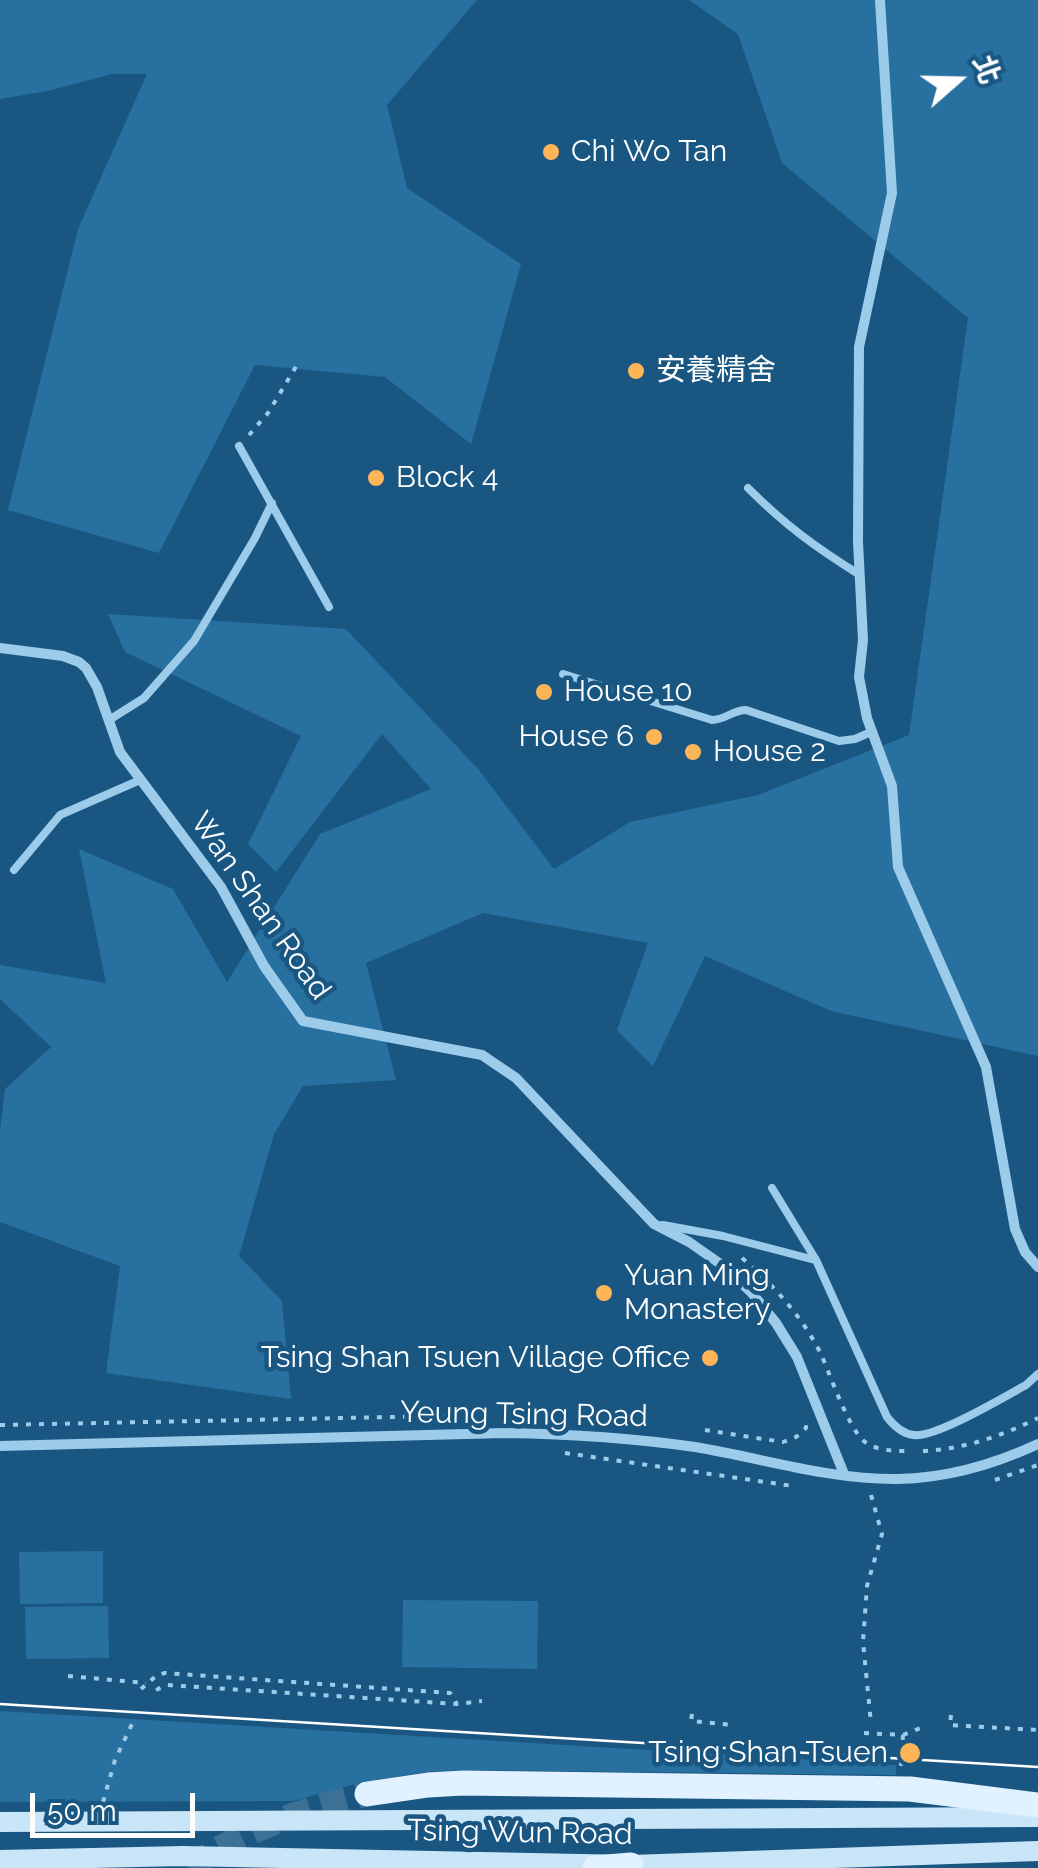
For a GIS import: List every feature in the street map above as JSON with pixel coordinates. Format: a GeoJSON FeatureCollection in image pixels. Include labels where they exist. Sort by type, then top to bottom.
{"type":"FeatureCollection","features":[{"type":"Feature","properties":{"kind":"main road"},"geometry":{"type":"LineString","coordinates":[[366,1794],[463,1783],[810,1787],[910,1789],[1038,1805]]}},
{"type":"Feature","properties":{"kind":"main road","name":"Tsing Wun Road"},"geometry":{"type":"LineString","coordinates":[[0,1822],[1038,1817]]}},
{"type":"Feature","properties":{"kind":"main road","name":"Tsing Wun Road"},"geometry":{"type":"LineString","coordinates":[[0,1860],[183,1856],[631,1865],[1038,1851]]}},
{"type":"Feature","properties":{"kind":"main road"},"geometry":{"type":"LineString","coordinates":[[596,1868],[631,1865]]}},
{"type":"Feature","properties":{"kind":"street"},"geometry":{"type":"LineString","coordinates":[[880,0],[892,193],[860,347],[860,677],[872,732],[892,786],[898,867],[986,1068],[1015,1229],[1025,1252],[1038,1267]]}},
{"type":"Feature","properties":{"kind":"street","name":"Wan Shan Road"},"geometry":{"type":"LineString","coordinates":[[0,648],[64,656],[86,668],[98,687],[120,752],[221,887],[264,966],[302,1021],[482,1055],[516,1078],[654,1224],[722,1265],[751,1292],[798,1357],[844,1474]]}},
{"type":"Feature","properties":{"kind":"street","name":"Yeung Tsing Road"},"geometry":{"type":"LineString","coordinates":[[0,1446],[552,1434],[694,1447],[844,1474],[898,1479],[949,1474],[1038,1444]]}},
{"type":"Feature","properties":{"kind":"lane"},"geometry":{"type":"LineString","coordinates":[[239,446],[329,607]]}},
{"type":"Feature","properties":{"kind":"lane"},"geometry":{"type":"LineString","coordinates":[[748,488],[814,546],[860,574]]}},
{"type":"Feature","properties":{"kind":"lane"},"geometry":{"type":"LineString","coordinates":[[109,720],[144,698],[194,641],[256,538],[272,503]]}},
{"type":"Feature","properties":{"kind":"lane"},"geometry":{"type":"LineString","coordinates":[[564,674],[712,720],[746,710],[839,740],[855,740],[872,732]]}},
{"type":"Feature","properties":{"kind":"lane"},"geometry":{"type":"LineString","coordinates":[[14,870],[60,814],[140,780]]}},
{"type":"Feature","properties":{"kind":"lane"},"geometry":{"type":"LineString","coordinates":[[772,1188],[816,1260],[888,1417],[903,1432],[933,1432],[1026,1386],[1038,1374]]}},
{"type":"Feature","properties":{"kind":"lane"},"geometry":{"type":"LineString","coordinates":[[654,1224],[723,1236],[816,1260]]}},
{"type":"Feature","properties":{"kind":"path"},"geometry":{"type":"LineString","coordinates":[[239,446],[268,412],[300,360]]}},
{"type":"Feature","properties":{"kind":"path"},"geometry":{"type":"LineString","coordinates":[[0,1425],[490,1415]]}},
{"type":"Feature","properties":{"kind":"path"},"geometry":{"type":"LineString","coordinates":[[701,1430],[783,1442],[806,1428],[806,1416]]}},
{"type":"Feature","properties":{"kind":"path"},"geometry":{"type":"LineString","coordinates":[[556,1452],[808,1488]]}},
{"type":"Feature","properties":{"kind":"path"},"geometry":{"type":"LineString","coordinates":[[992,1481],[1038,1466]]}},
{"type":"Feature","properties":{"kind":"path"},"geometry":{"type":"LineString","coordinates":[[858,1494],[882,1496]]}},
{"type":"Feature","properties":{"kind":"path"},"geometry":{"type":"LineString","coordinates":[[871,1496],[882,1534],[866,1586],[862,1642],[872,1723]]}},
{"type":"Feature","properties":{"kind":"path"},"geometry":{"type":"LineString","coordinates":[[68,1676],[143,1686],[156,1674],[164,1673],[450,1693],[456,1704]]}},
{"type":"Feature","properties":{"kind":"path"},"geometry":{"type":"LineString","coordinates":[[156,1690],[167,1685],[456,1704],[482,1701]]}},
{"type":"Feature","properties":{"kind":"path"},"geometry":{"type":"LineString","coordinates":[[692,1714],[692,1721],[732,1725]]}},
{"type":"Feature","properties":{"kind":"path"},"geometry":{"type":"LineString","coordinates":[[951,1715],[950,1725],[1038,1730]]}},
{"type":"Feature","properties":{"kind":"path"},"geometry":{"type":"LineString","coordinates":[[102,1807],[115,1760],[133,1722]]}},
{"type":"Feature","properties":{"kind":"path"},"geometry":{"type":"LineString","coordinates":[[864,1733],[903,1735],[923,1726]]}},
{"type":"Feature","properties":{"kind":"path"},"geometry":{"type":"LineString","coordinates":[[901,1770],[903,1735]]}},
{"type":"Feature","properties":{"kind":"shaded area"},"geometry":{"type":"Polygon","coordinates":[[[0,0],[477,0],[387,105],[407,188],[521,264],[471,444],[385,377],[255,365],[159,553],[8,510],[78,229],[147,74],[112,74],[0,99],[0,0]]]}},
{"type":"Feature","properties":{"kind":"shaded area"},"geometry":{"type":"Polygon","coordinates":[[[689,0],[1038,0],[1038,1056],[831,1011],[705,956],[653,1066],[617,1030],[648,943],[483,913],[366,963],[396,1080],[303,1086],[274,1134],[239,1256],[282,1301],[291,1399],[106,1373],[120,1266],[0,1222],[0,1130],[5,1089],[51,1047],[0,999],[0,965],[106,983],[79,849],[173,889],[227,982],[320,834],[431,789],[382,734],[276,872],[248,844],[301,736],[125,652],[108,614],[346,629],[479,770],[554,869],[630,822],[758,795],[909,735],[968,318],[782,163],[738,34],[689,0]]]}},
{"type":"Feature","properties":{"kind":"shaded area"},"geometry":{"type":"Polygon","coordinates":[[[103,1551],[103,1603],[20,1604],[19,1552],[103,1551]]]}},
{"type":"Feature","properties":{"kind":"shaded area"},"geometry":{"type":"Polygon","coordinates":[[[403,1600],[538,1601],[537,1669],[402,1667],[403,1600]]]}},
{"type":"Feature","properties":{"kind":"shaded area"},"geometry":{"type":"Polygon","coordinates":[[[108,1606],[109,1658],[26,1659],[25,1607],[108,1606]]]}},
{"type":"Feature","properties":{"kind":"shaded area"},"geometry":{"type":"Polygon","coordinates":[[[0,1711],[896,1765],[896,1775],[461,1770],[359,1783],[293,1801],[0,1802],[0,1711]]]}},
{"type":"Feature","properties":{"kind":"tunnel"},"geometry":{"type":"LineString","coordinates":[[188,1868],[274,1823],[367,1794]]}},
{"type":"Feature","properties":{"kind":"tram line"},"geometry":{"type":"LineString","coordinates":[[0,1704],[1038,1767]]}},
{"type":"Feature","properties":{"kind":"place","name":"Chi Wo Tan"},"geometry":{"type":"Point","coordinates":[551,152]}},
{"type":"Feature","properties":{"kind":"place","name":"安養精舍"},"geometry":{"type":"Point","coordinates":[636,371]}},
{"type":"Feature","properties":{"kind":"place","name":"Block 4"},"geometry":{"type":"Point","coordinates":[376,478]}},
{"type":"Feature","properties":{"kind":"place","name":"House 10"},"geometry":{"type":"Point","coordinates":[544,692]}},
{"type":"Feature","properties":{"kind":"place","name":"House 6"},"geometry":{"type":"Point","coordinates":[654,737]}},
{"type":"Feature","properties":{"kind":"place","name":"House 2"},"geometry":{"type":"Point","coordinates":[693,752]}},
{"type":"Feature","properties":{"kind":"place","name":"Yuan Ming Monastery"},"geometry":{"type":"Point","coordinates":[604,1293]}},
{"type":"Feature","properties":{"kind":"place","name":"Tsing Shan Tsuen Village Office"},"geometry":{"type":"Point","coordinates":[710,1358]}},
{"type":"Feature","properties":{"kind":"place","name":"Tsing Shan Tsuen"},"geometry":{"type":"Point","coordinates":[910,1753]}}]}
